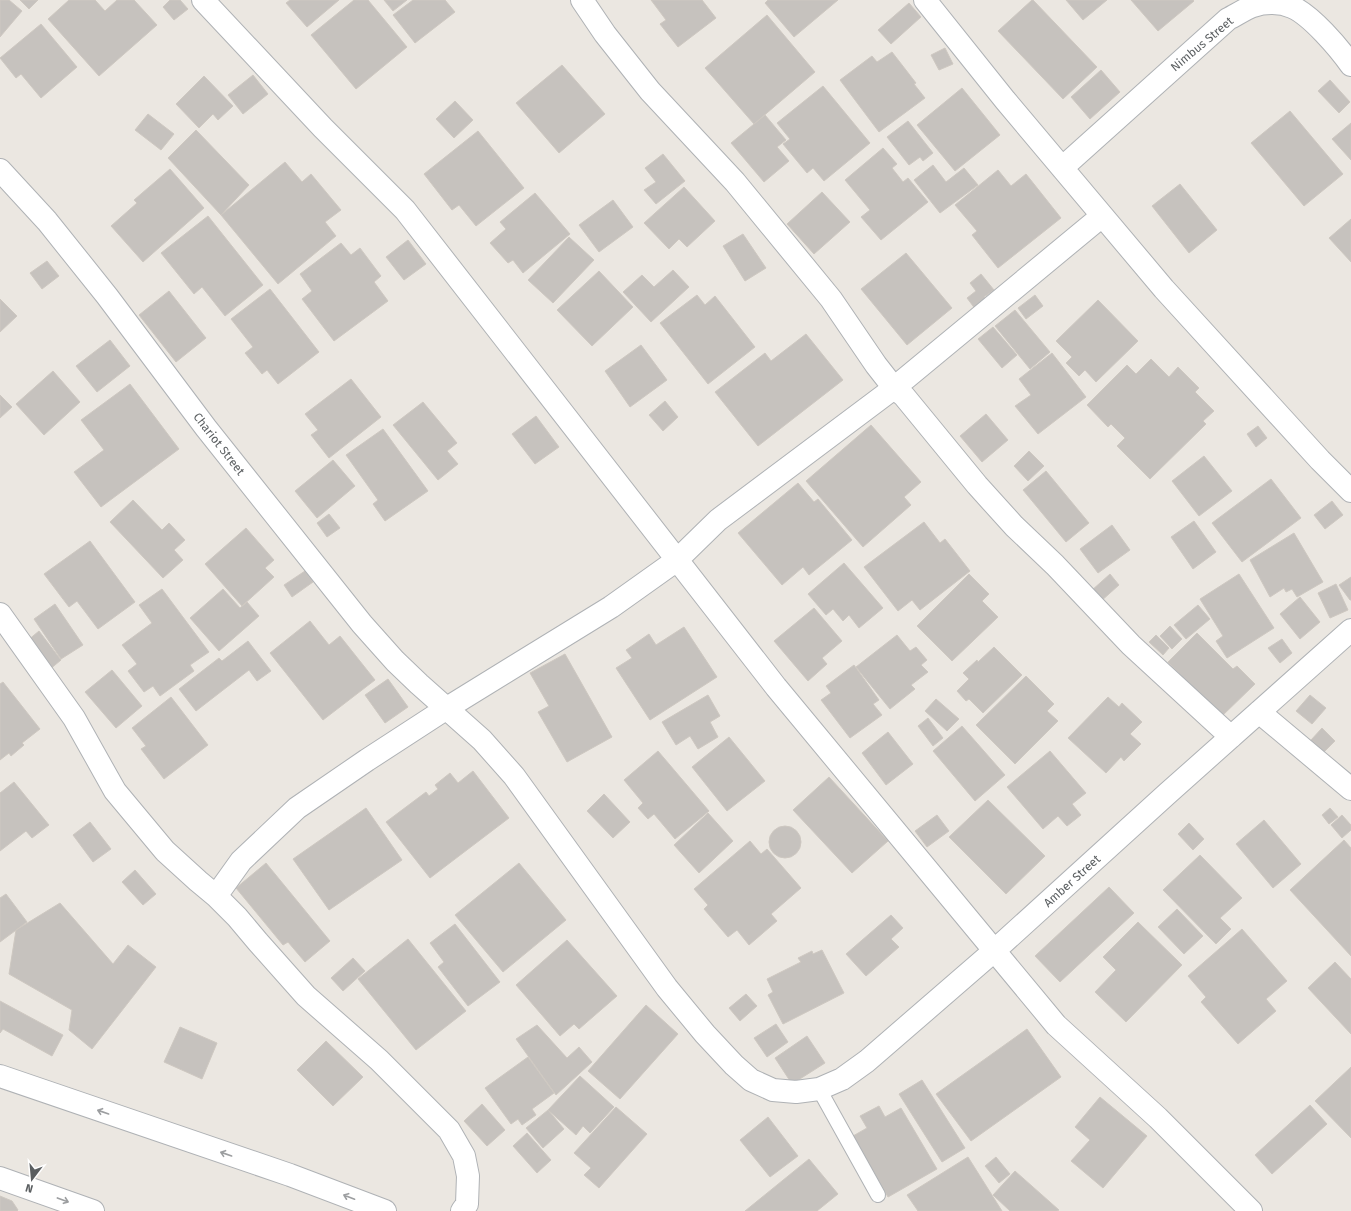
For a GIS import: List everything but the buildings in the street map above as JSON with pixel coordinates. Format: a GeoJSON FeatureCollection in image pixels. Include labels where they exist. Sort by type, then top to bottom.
{"type":"FeatureCollection","features":[{"type":"Feature","properties":{"kind":"street"},"geometry":{"type":"LineString","coordinates":[[203,0],[323,128],[405,210],[781,693],[1056,1025],[1158,1118],[1251,1211]]}},
{"type":"Feature","properties":{"kind":"street"},"geometry":{"type":"LineString","coordinates":[[582,0],[605,34],[650,91],[735,182],[831,299],[876,365],[894,388],[904,396],[977,485],[1014,526],[1131,645],[1231,738]]}},
{"type":"Feature","properties":{"kind":"street"},"geometry":{"type":"LineString","coordinates":[[924,0],[1169,295],[1320,460],[1351,491]]}},
{"type":"Feature","properties":{"kind":"street","name":"Nimbus Street"},"geometry":{"type":"LineString","coordinates":[[1062,168],[1228,19],[1253,6],[1274,3],[1293,7],[1312,20],[1351,65]]}},
{"type":"Feature","properties":{"kind":"street","name":"Chariot Street"},"geometry":{"type":"LineString","coordinates":[[0,170],[47,221],[84,267],[206,428],[362,624],[395,661],[482,740],[514,776],[667,988],[705,1034],[734,1065],[751,1080],[773,1090]]}},
{"type":"Feature","properties":{"kind":"street"},"geometry":{"type":"LineString","coordinates":[[216,896],[241,861],[297,808],[447,708],[611,607],[677,560],[718,520],[894,388],[1102,216]]}},
{"type":"Feature","properties":{"kind":"street"},"geometry":{"type":"LineString","coordinates":[[0,614],[74,718],[115,791],[165,851],[216,896],[237,917],[306,996],[379,1060],[449,1130],[464,1156],[468,1176],[467,1204],[462,1211]]}},
{"type":"Feature","properties":{"kind":"street","name":"Amber Street"},"geometry":{"type":"LineString","coordinates":[[773,1090],[796,1092],[819,1089],[842,1079],[867,1061],[994,951],[1351,630]]}},
{"type":"Feature","properties":{"kind":"street"},"geometry":{"type":"LineString","coordinates":[[1259,712],[1351,789]]}},
{"type":"Feature","properties":{"kind":"street"},"geometry":{"type":"LineString","coordinates":[[0,1076],[282,1173],[385,1211]]}},
{"type":"Feature","properties":{"kind":"street"},"geometry":{"type":"LineString","coordinates":[[0,1178],[93,1211]]}},
{"type":"Feature","properties":{"kind":"lane"},"geometry":{"type":"LineString","coordinates":[[819,1089],[878,1195]]}}]}
